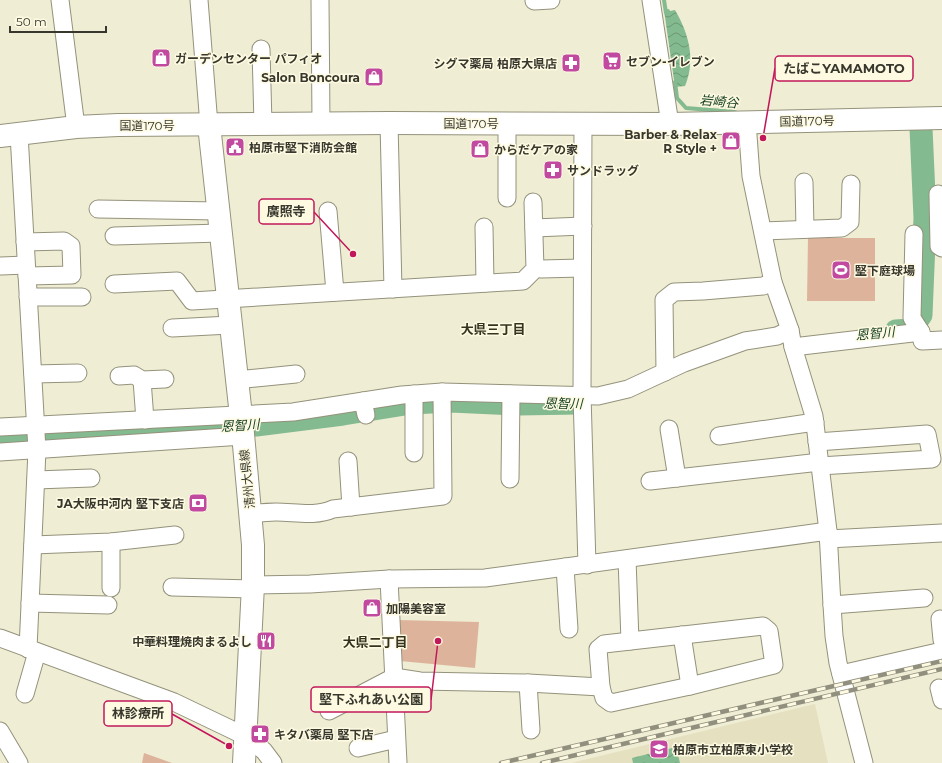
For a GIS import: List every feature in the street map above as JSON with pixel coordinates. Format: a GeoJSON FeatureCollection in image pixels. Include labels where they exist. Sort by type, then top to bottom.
{"type":"FeatureCollection","features":[{"type":"Feature","properties":{"kind":"main road","name":"国道170号"},"geometry":{"type":"LineString","coordinates":[[9,135],[76,127],[118,125],[389,123],[670,124],[942,118]]}},
{"type":"Feature","properties":{"kind":"main road","name":"清州大県線"},"geometry":{"type":"LineString","coordinates":[[209,125],[242,426],[253,545],[253,587],[244,763]]}},
{"type":"Feature","properties":{"kind":"street"},"geometry":{"type":"LineString","coordinates":[[60,0],[76,127]]}},
{"type":"Feature","properties":{"kind":"street"},"geometry":{"type":"LineString","coordinates":[[199,0],[209,125]]}},
{"type":"Feature","properties":{"kind":"street"},"geometry":{"type":"LineString","coordinates":[[320,0],[321,124]]}},
{"type":"Feature","properties":{"kind":"street"},"geometry":{"type":"LineString","coordinates":[[651,0],[670,124]]}},
{"type":"Feature","properties":{"kind":"street"},"geometry":{"type":"LineString","coordinates":[[261,48],[263,124]]}},
{"type":"Feature","properties":{"kind":"street"},"geometry":{"type":"LineString","coordinates":[[747,122],[751,176],[774,282],[792,339],[815,422],[828,535],[834,636],[841,674],[864,763]]}},
{"type":"Feature","properties":{"kind":"street"},"geometry":{"type":"LineString","coordinates":[[389,123],[393,289]]}},
{"type":"Feature","properties":{"kind":"street"},"geometry":{"type":"LineString","coordinates":[[507,123],[507,198]]}},
{"type":"Feature","properties":{"kind":"street"},"geometry":{"type":"LineString","coordinates":[[583,123],[582,400],[587,565]]}},
{"type":"Feature","properties":{"kind":"street"},"geometry":{"type":"LineString","coordinates":[[9,135],[25,242],[37,448],[30,603],[32,650],[25,694]]}},
{"type":"Feature","properties":{"kind":"street"},"geometry":{"type":"LineString","coordinates":[[804,182],[805,229]]}},
{"type":"Feature","properties":{"kind":"street"},"geometry":{"type":"LineString","coordinates":[[763,231],[842,228],[850,222],[851,184]]}},
{"type":"Feature","properties":{"kind":"street"},"geometry":{"type":"LineString","coordinates":[[938,194],[939,246],[942,248]]}},
{"type":"Feature","properties":{"kind":"street"},"geometry":{"type":"LineString","coordinates":[[114,284],[177,281],[192,301],[523,281],[535,268],[533,202]]}},
{"type":"Feature","properties":{"kind":"street"},"geometry":{"type":"LineString","coordinates":[[98,209],[218,211]]}},
{"type":"Feature","properties":{"kind":"street"},"geometry":{"type":"LineString","coordinates":[[328,211],[335,292]]}},
{"type":"Feature","properties":{"kind":"street"},"geometry":{"type":"LineString","coordinates":[[534,228],[583,226]]}},
{"type":"Feature","properties":{"kind":"street"},"geometry":{"type":"LineString","coordinates":[[484,227],[485,283]]}},
{"type":"Feature","properties":{"kind":"street"},"geometry":{"type":"LineString","coordinates":[[114,236],[221,234]]}},
{"type":"Feature","properties":{"kind":"street"},"geometry":{"type":"LineString","coordinates":[[914,234],[917,326],[922,341],[942,340]]}},
{"type":"Feature","properties":{"kind":"street"},"geometry":{"type":"LineString","coordinates":[[1,266],[27,271],[72,275],[71,246],[64,241],[25,242]]}},
{"type":"Feature","properties":{"kind":"street"},"geometry":{"type":"LineString","coordinates":[[541,269],[582,268]]}},
{"type":"Feature","properties":{"kind":"street"},"geometry":{"type":"LineString","coordinates":[[665,372],[664,300],[674,292],[762,286],[774,282]]}},
{"type":"Feature","properties":{"kind":"street"},"geometry":{"type":"LineString","coordinates":[[28,297],[82,297]]}},
{"type":"Feature","properties":{"kind":"street"},"geometry":{"type":"LineString","coordinates":[[172,328],[230,324]]}},
{"type":"Feature","properties":{"kind":"street"},"geometry":{"type":"LineString","coordinates":[[0,452],[242,426],[293,412],[365,408],[414,400],[442,398],[582,400],[628,389],[684,363],[745,341],[777,336],[792,339],[917,326]]}},
{"type":"Feature","properties":{"kind":"street"},"geometry":{"type":"LineString","coordinates":[[33,374],[78,373]]}},
{"type":"Feature","properties":{"kind":"street"},"geometry":{"type":"LineString","coordinates":[[236,380],[296,374]]}},
{"type":"Feature","properties":{"kind":"street"},"geometry":{"type":"LineString","coordinates":[[119,376],[134,376],[142,380],[165,379]]}},
{"type":"Feature","properties":{"kind":"street"},"geometry":{"type":"LineString","coordinates":[[142,380],[145,420]]}},
{"type":"Feature","properties":{"kind":"street"},"geometry":{"type":"LineString","coordinates":[[250,514],[273,512],[300,514],[326,512],[333,509],[443,496],[442,398]]}},
{"type":"Feature","properties":{"kind":"street"},"geometry":{"type":"LineString","coordinates":[[510,479],[511,399]]}},
{"type":"Feature","properties":{"kind":"street"},"geometry":{"type":"LineString","coordinates":[[414,400],[414,453]]}},
{"type":"Feature","properties":{"kind":"street"},"geometry":{"type":"LineString","coordinates":[[0,428],[145,420],[242,426]]}},
{"type":"Feature","properties":{"kind":"street"},"geometry":{"type":"LineString","coordinates":[[719,436],[815,422]]}},
{"type":"Feature","properties":{"kind":"street"},"geometry":{"type":"LineString","coordinates":[[669,429],[678,478]]}},
{"type":"Feature","properties":{"kind":"street"},"geometry":{"type":"LineString","coordinates":[[650,481],[820,464],[932,459],[927,434],[817,442]]}},
{"type":"Feature","properties":{"kind":"street"},"geometry":{"type":"LineString","coordinates":[[348,462],[351,507]]}},
{"type":"Feature","properties":{"kind":"street"},"geometry":{"type":"LineString","coordinates":[[36,480],[91,478]]}},
{"type":"Feature","properties":{"kind":"street"},"geometry":{"type":"LineString","coordinates":[[172,587],[253,587],[389,579],[485,578],[828,535],[942,533]]}},
{"type":"Feature","properties":{"kind":"street"},"geometry":{"type":"LineString","coordinates":[[33,545],[111,542],[175,535]]}},
{"type":"Feature","properties":{"kind":"street"},"geometry":{"type":"LineString","coordinates":[[111,542],[111,588]]}},
{"type":"Feature","properties":{"kind":"street"},"geometry":{"type":"LineString","coordinates":[[627,559],[630,641]]}},
{"type":"Feature","properties":{"kind":"street"},"geometry":{"type":"LineString","coordinates":[[565,567],[569,629]]}},
{"type":"Feature","properties":{"kind":"street"},"geometry":{"type":"LineString","coordinates":[[389,579],[398,763]]}},
{"type":"Feature","properties":{"kind":"street"},"geometry":{"type":"LineString","coordinates":[[832,605],[924,598]]}},
{"type":"Feature","properties":{"kind":"street"},"geometry":{"type":"LineString","coordinates":[[30,603],[108,605]]}},
{"type":"Feature","properties":{"kind":"street"},"geometry":{"type":"LineString","coordinates":[[940,619],[942,640]]}},
{"type":"Feature","properties":{"kind":"street"},"geometry":{"type":"LineString","coordinates":[[763,626],[770,632],[774,665],[690,686],[611,703],[604,698],[601,687],[598,649],[604,644],[630,641],[763,626]]}},
{"type":"Feature","properties":{"kind":"street"},"geometry":{"type":"LineString","coordinates":[[682,635],[690,686]]}},
{"type":"Feature","properties":{"kind":"street"},"geometry":{"type":"LineString","coordinates":[[0,638],[174,702],[245,736],[264,751],[273,763]]}},
{"type":"Feature","properties":{"kind":"street"},"geometry":{"type":"LineString","coordinates":[[841,674],[942,651]]}},
{"type":"Feature","properties":{"kind":"street"},"geometry":{"type":"LineString","coordinates":[[329,710],[394,677],[420,681],[528,683],[601,687]]}},
{"type":"Feature","properties":{"kind":"street"},"geometry":{"type":"LineString","coordinates":[[528,683],[531,730]]}},
{"type":"Feature","properties":{"kind":"street"},"geometry":{"type":"LineString","coordinates":[[0,732],[19,763]]}},
{"type":"Feature","properties":{"kind":"street"},"geometry":{"type":"LineString","coordinates":[[358,748],[396,739]]}},
{"type":"Feature","properties":{"kind":"shaded area","name":"堅下庭球場"},"geometry":{"type":"Polygon","coordinates":[[[808,238],[875,238],[875,301],[807,301],[808,238]]]}},
{"type":"Feature","properties":{"kind":"shaded area"},"geometry":{"type":"Polygon","coordinates":[[[398,620],[479,622],[475,668],[400,661],[398,620]]]}},
{"type":"Feature","properties":{"kind":"shaded area"},"geometry":{"type":"Polygon","coordinates":[[[815,704],[828,763],[571,763],[687,735],[815,704]]]}},
{"type":"Feature","properties":{"kind":"shaded area"},"geometry":{"type":"Polygon","coordinates":[[[144,753],[172,763],[142,763],[144,753]]]}},
{"type":"Feature","properties":{"kind":"water"},"geometry":{"type":"Polygon","coordinates":[[[669,9],[670,11],[675,10],[680,19],[689,47],[690,67],[685,86],[675,87],[664,10],[669,9]]]}},
{"type":"Feature","properties":{"kind":"water"},"geometry":{"type":"Polygon","coordinates":[[[676,747],[680,763],[633,763],[632,758],[676,747]]]}},
{"type":"Feature","properties":{"kind":"waterway","name":"岩崎谷"},"geometry":{"type":"LineString","coordinates":[[664,0],[666,13]]}},
{"type":"Feature","properties":{"kind":"waterway","name":"岩崎谷"},"geometry":{"type":"LineString","coordinates":[[675,82],[677,98],[686,108],[735,112]]}},
{"type":"Feature","properties":{"kind":"waterway","name":"恩智川"},"geometry":{"type":"LineString","coordinates":[[896,331],[910,330],[921,315],[925,218],[921,128]]}},
{"type":"Feature","properties":{"kind":"waterway","name":"恩智川"},"geometry":{"type":"LineString","coordinates":[[0,439],[256,425],[343,414],[411,403],[451,401],[518,404],[578,403]]}},
{"type":"Feature","properties":{"kind":"railway"},"geometry":{"type":"LineString","coordinates":[[501,763],[942,661]]}},
{"type":"Feature","properties":{"kind":"railway"},"geometry":{"type":"LineString","coordinates":[[542,763],[942,669]]}},
{"type":"Feature","properties":{"kind":"place","name":"ガーデンセンター パフィオ"},"geometry":{"type":"Point","coordinates":[161,58]}},
{"type":"Feature","properties":{"kind":"place","name":"セブン-イレブン"},"geometry":{"type":"Point","coordinates":[612,61]}},
{"type":"Feature","properties":{"kind":"place","name":"シグマ薬局 柏原大県店"},"geometry":{"type":"Point","coordinates":[571,63]}},
{"type":"Feature","properties":{"kind":"place","name":"Salon Boncoura"},"geometry":{"type":"Point","coordinates":[374,77]}},
{"type":"Feature","properties":{"kind":"place","name":"たばこYAMAMOTO"},"geometry":{"type":"Point","coordinates":[763,138]}},
{"type":"Feature","properties":{"kind":"place","name":"Barber & Relax R Style +"},"geometry":{"type":"Point","coordinates":[731,141]}},
{"type":"Feature","properties":{"kind":"place","name":"柏原市堅下消防会館"},"geometry":{"type":"Point","coordinates":[235,147]}},
{"type":"Feature","properties":{"kind":"place","name":"からだケアの家"},"geometry":{"type":"Point","coordinates":[480,149]}},
{"type":"Feature","properties":{"kind":"place","name":"サンドラッグ"},"geometry":{"type":"Point","coordinates":[553,170]}},
{"type":"Feature","properties":{"kind":"place","name":"廣照寺"},"geometry":{"type":"Point","coordinates":[353,254]}},
{"type":"Feature","properties":{"kind":"place","name":"堅下庭球場"},"geometry":{"type":"Point","coordinates":[841,270]}},
{"type":"Feature","properties":{"kind":"place","name":"JA大阪中河内 堅下支店"},"geometry":{"type":"Point","coordinates":[198,503]}},
{"type":"Feature","properties":{"kind":"place","name":"加陽美容室"},"geometry":{"type":"Point","coordinates":[372,608]}},
{"type":"Feature","properties":{"kind":"place","name":"中華料理焼肉まるよし"},"geometry":{"type":"Point","coordinates":[266,641]}},
{"type":"Feature","properties":{"kind":"place","name":"堅下ふれあい公園"},"geometry":{"type":"Point","coordinates":[438,641]}},
{"type":"Feature","properties":{"kind":"place","name":"キタバ薬局 堅下店"},"geometry":{"type":"Point","coordinates":[260,734]}},
{"type":"Feature","properties":{"kind":"place","name":"林診療所"},"geometry":{"type":"Point","coordinates":[229,746]}},
{"type":"Feature","properties":{"kind":"place","name":"柏原市立柏原東小学校"},"geometry":{"type":"Point","coordinates":[659,749]}},
{"type":"Feature","properties":{"kind":"district","name":"大県三丁目"},"geometry":{"type":"Point","coordinates":[493,329]}},
{"type":"Feature","properties":{"kind":"district","name":"大県二丁目"},"geometry":{"type":"Point","coordinates":[375,642]}}]}
